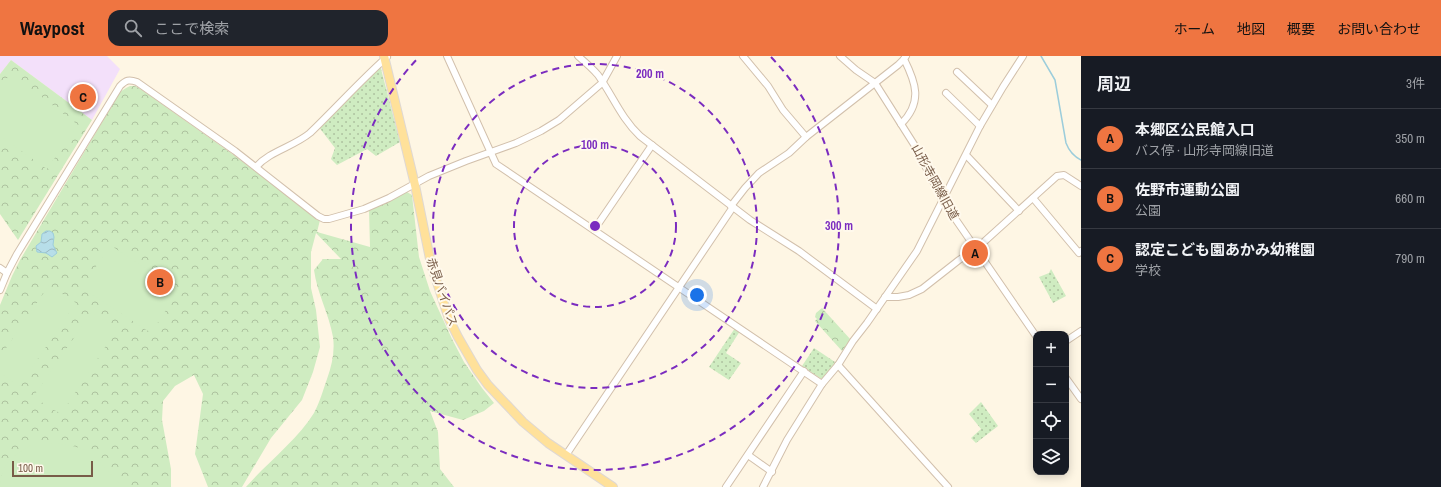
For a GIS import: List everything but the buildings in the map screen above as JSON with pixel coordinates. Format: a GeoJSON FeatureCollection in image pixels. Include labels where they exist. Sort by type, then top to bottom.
{"type":"FeatureCollection","features":[{"type":"Feature","properties":{"kind":"main road","name":"赤見バイパス"},"geometry":{"type":"LineString","coordinates":[[386,57],[433,271],[449,319],[458,337],[477,370],[499,398],[536,434],[614,487]]}},
{"type":"Feature","properties":{"kind":"street"},"geometry":{"type":"LineString","coordinates":[[446,56],[496,164],[822,384]]}},
{"type":"Feature","properties":{"kind":"street"},"geometry":{"type":"LineString","coordinates":[[578,56],[589,66],[602,83],[621,114],[632,128],[652,145],[750,220],[799,251],[877,309]]}},
{"type":"Feature","properties":{"kind":"street"},"geometry":{"type":"LineString","coordinates":[[0,290],[16,254],[120,86],[126,80],[137,82],[256,167],[311,211],[324,219],[335,218],[364,209],[389,198],[429,176],[516,143],[541,131],[559,120],[602,83],[617,56]]}},
{"type":"Feature","properties":{"kind":"street"},"geometry":{"type":"LineString","coordinates":[[743,56],[768,86],[788,116],[806,137]]}},
{"type":"Feature","properties":{"kind":"street","name":"山形寺岡線旧道"},"geometry":{"type":"LineString","coordinates":[[840,56],[856,70],[875,83],[915,146],[943,201],[1033,332]]}},
{"type":"Feature","properties":{"kind":"street"},"geometry":{"type":"LineString","coordinates":[[763,487],[787,440],[822,384],[838,365],[853,341],[918,251],[980,126],[1023,56]]}},
{"type":"Feature","properties":{"kind":"street"},"geometry":{"type":"LineString","coordinates":[[256,167],[267,157],[289,147],[309,133],[386,57]]}},
{"type":"Feature","properties":{"kind":"street"},"geometry":{"type":"LineString","coordinates":[[566,455],[745,188],[759,173],[789,153],[806,137],[898,65],[905,57],[913,77],[916,98],[906,119],[901,124]]}},
{"type":"Feature","properties":{"kind":"street"},"geometry":{"type":"LineString","coordinates":[[957,72],[992,105]]}},
{"type":"Feature","properties":{"kind":"street"},"geometry":{"type":"LineString","coordinates":[[946,93],[980,126]]}},
{"type":"Feature","properties":{"kind":"street"},"geometry":{"type":"LineString","coordinates":[[594,230],[652,145]]}},
{"type":"Feature","properties":{"kind":"street"},"geometry":{"type":"LineString","coordinates":[[966,156],[1018,211]]}},
{"type":"Feature","properties":{"kind":"street"},"geometry":{"type":"LineString","coordinates":[[885,297],[898,298],[922,289],[959,260],[976,249],[1059,176],[1064,175],[1081,186]]}},
{"type":"Feature","properties":{"kind":"street"},"geometry":{"type":"LineString","coordinates":[[1033,198],[1079,252],[1081,251]]}},
{"type":"Feature","properties":{"kind":"street"},"geometry":{"type":"LineString","coordinates":[[0,268],[7,273]]}},
{"type":"Feature","properties":{"kind":"street"},"geometry":{"type":"LineString","coordinates":[[1069,339],[1081,331]]}},
{"type":"Feature","properties":{"kind":"street"},"geometry":{"type":"LineString","coordinates":[[838,365],[948,487]]}},
{"type":"Feature","properties":{"kind":"street"},"geometry":{"type":"LineString","coordinates":[[726,487],[804,371]]}},
{"type":"Feature","properties":{"kind":"street"},"geometry":{"type":"LineString","coordinates":[[1069,382],[1081,399]]}},
{"type":"Feature","properties":{"kind":"street"},"geometry":{"type":"LineString","coordinates":[[748,455],[772,472]]}},
{"type":"Feature","properties":{"kind":"shaded area"},"geometry":{"type":"Polygon","coordinates":[[[0,56],[107,56],[120,69],[92,120],[11,60],[0,74],[0,56]]]}},
{"type":"Feature","properties":{"kind":"green space"},"geometry":{"type":"Polygon","coordinates":[[[11,60],[92,120],[18,240],[0,214],[0,74],[11,60]]]}},
{"type":"Feature","properties":{"kind":"green space"},"geometry":{"type":"Polygon","coordinates":[[[380,65],[400,142],[376,156],[367,149],[337,165],[331,159],[335,148],[318,126],[380,65]]]}},
{"type":"Feature","properties":{"kind":"green space"},"geometry":{"type":"Polygon","coordinates":[[[11,73],[78,125],[47,169],[0,136],[0,88],[11,73]]]}},
{"type":"Feature","properties":{"kind":"green space"},"geometry":{"type":"Polygon","coordinates":[[[130,86],[135,86],[142,90],[231,153],[320,220],[317,232],[370,247],[369,210],[407,192],[412,195],[419,257],[430,291],[464,362],[494,403],[484,411],[463,420],[430,411],[438,432],[440,469],[454,487],[246,487],[291,442],[314,413],[333,358],[333,337],[314,270],[323,259],[341,259],[316,233],[311,252],[311,288],[316,310],[320,347],[313,372],[302,400],[271,438],[242,487],[208,487],[195,454],[203,394],[194,375],[175,386],[163,401],[162,420],[171,469],[171,487],[0,487],[0,305],[20,260],[120,92],[130,86]]]}},
{"type":"Feature","properties":{"kind":"green space"},"geometry":{"type":"Polygon","coordinates":[[[110,245],[179,290],[151,333],[82,288],[110,245]]]}},
{"type":"Feature","properties":{"kind":"green space"},"geometry":{"type":"Polygon","coordinates":[[[1051,269],[1066,296],[1053,303],[1039,277],[1049,273],[1051,269]]]}},
{"type":"Feature","properties":{"kind":"green space"},"geometry":{"type":"Polygon","coordinates":[[[49,285],[76,303],[19,386],[0,373],[0,357],[49,285]]]}},
{"type":"Feature","properties":{"kind":"green space"},"geometry":{"type":"Polygon","coordinates":[[[822,308],[851,340],[842,351],[815,321],[817,319],[815,317],[816,313],[822,308]]]}},
{"type":"Feature","properties":{"kind":"green space"},"geometry":{"type":"Polygon","coordinates":[[[91,313],[117,329],[61,414],[33,397],[91,313]]]}},
{"type":"Feature","properties":{"kind":"green space"},"geometry":{"type":"Polygon","coordinates":[[[735,328],[740,331],[726,353],[741,363],[729,380],[709,367],[735,328]]]}},
{"type":"Feature","properties":{"kind":"green space"},"geometry":{"type":"Polygon","coordinates":[[[814,348],[835,362],[823,380],[802,366],[814,348]]]}},
{"type":"Feature","properties":{"kind":"green space"},"geometry":{"type":"Polygon","coordinates":[[[981,402],[998,426],[976,443],[971,438],[981,429],[969,414],[981,402]]]}},
{"type":"Feature","properties":{"kind":"green space"},"geometry":{"type":"Polygon","coordinates":[[[34,443],[66,445],[89,452],[119,483],[119,487],[0,487],[1,478],[6,465],[15,456],[34,443]]]}},
{"type":"Feature","properties":{"kind":"water"},"geometry":{"type":"Polygon","coordinates":[[[46,231],[53,233],[54,237],[53,245],[57,253],[52,257],[46,253],[37,252],[36,246],[41,242],[42,234],[46,231]]]}},
{"type":"Feature","properties":{"kind":"waterway"},"geometry":{"type":"LineString","coordinates":[[1041,56],[1055,80],[1066,143],[1072,153],[1081,160]]}},
{"type":"Feature","properties":{"kind":"place","name":"認定こども園あかみ幼稚園"},"geometry":{"type":"Point","coordinates":[83,97]}},
{"type":"Feature","properties":{"kind":"place","name":"本郷区公民館入口"},"geometry":{"type":"Point","coordinates":[975,253]}},
{"type":"Feature","properties":{"kind":"place","name":"佐野市運動公園"},"geometry":{"type":"Point","coordinates":[160,282]}}]}
